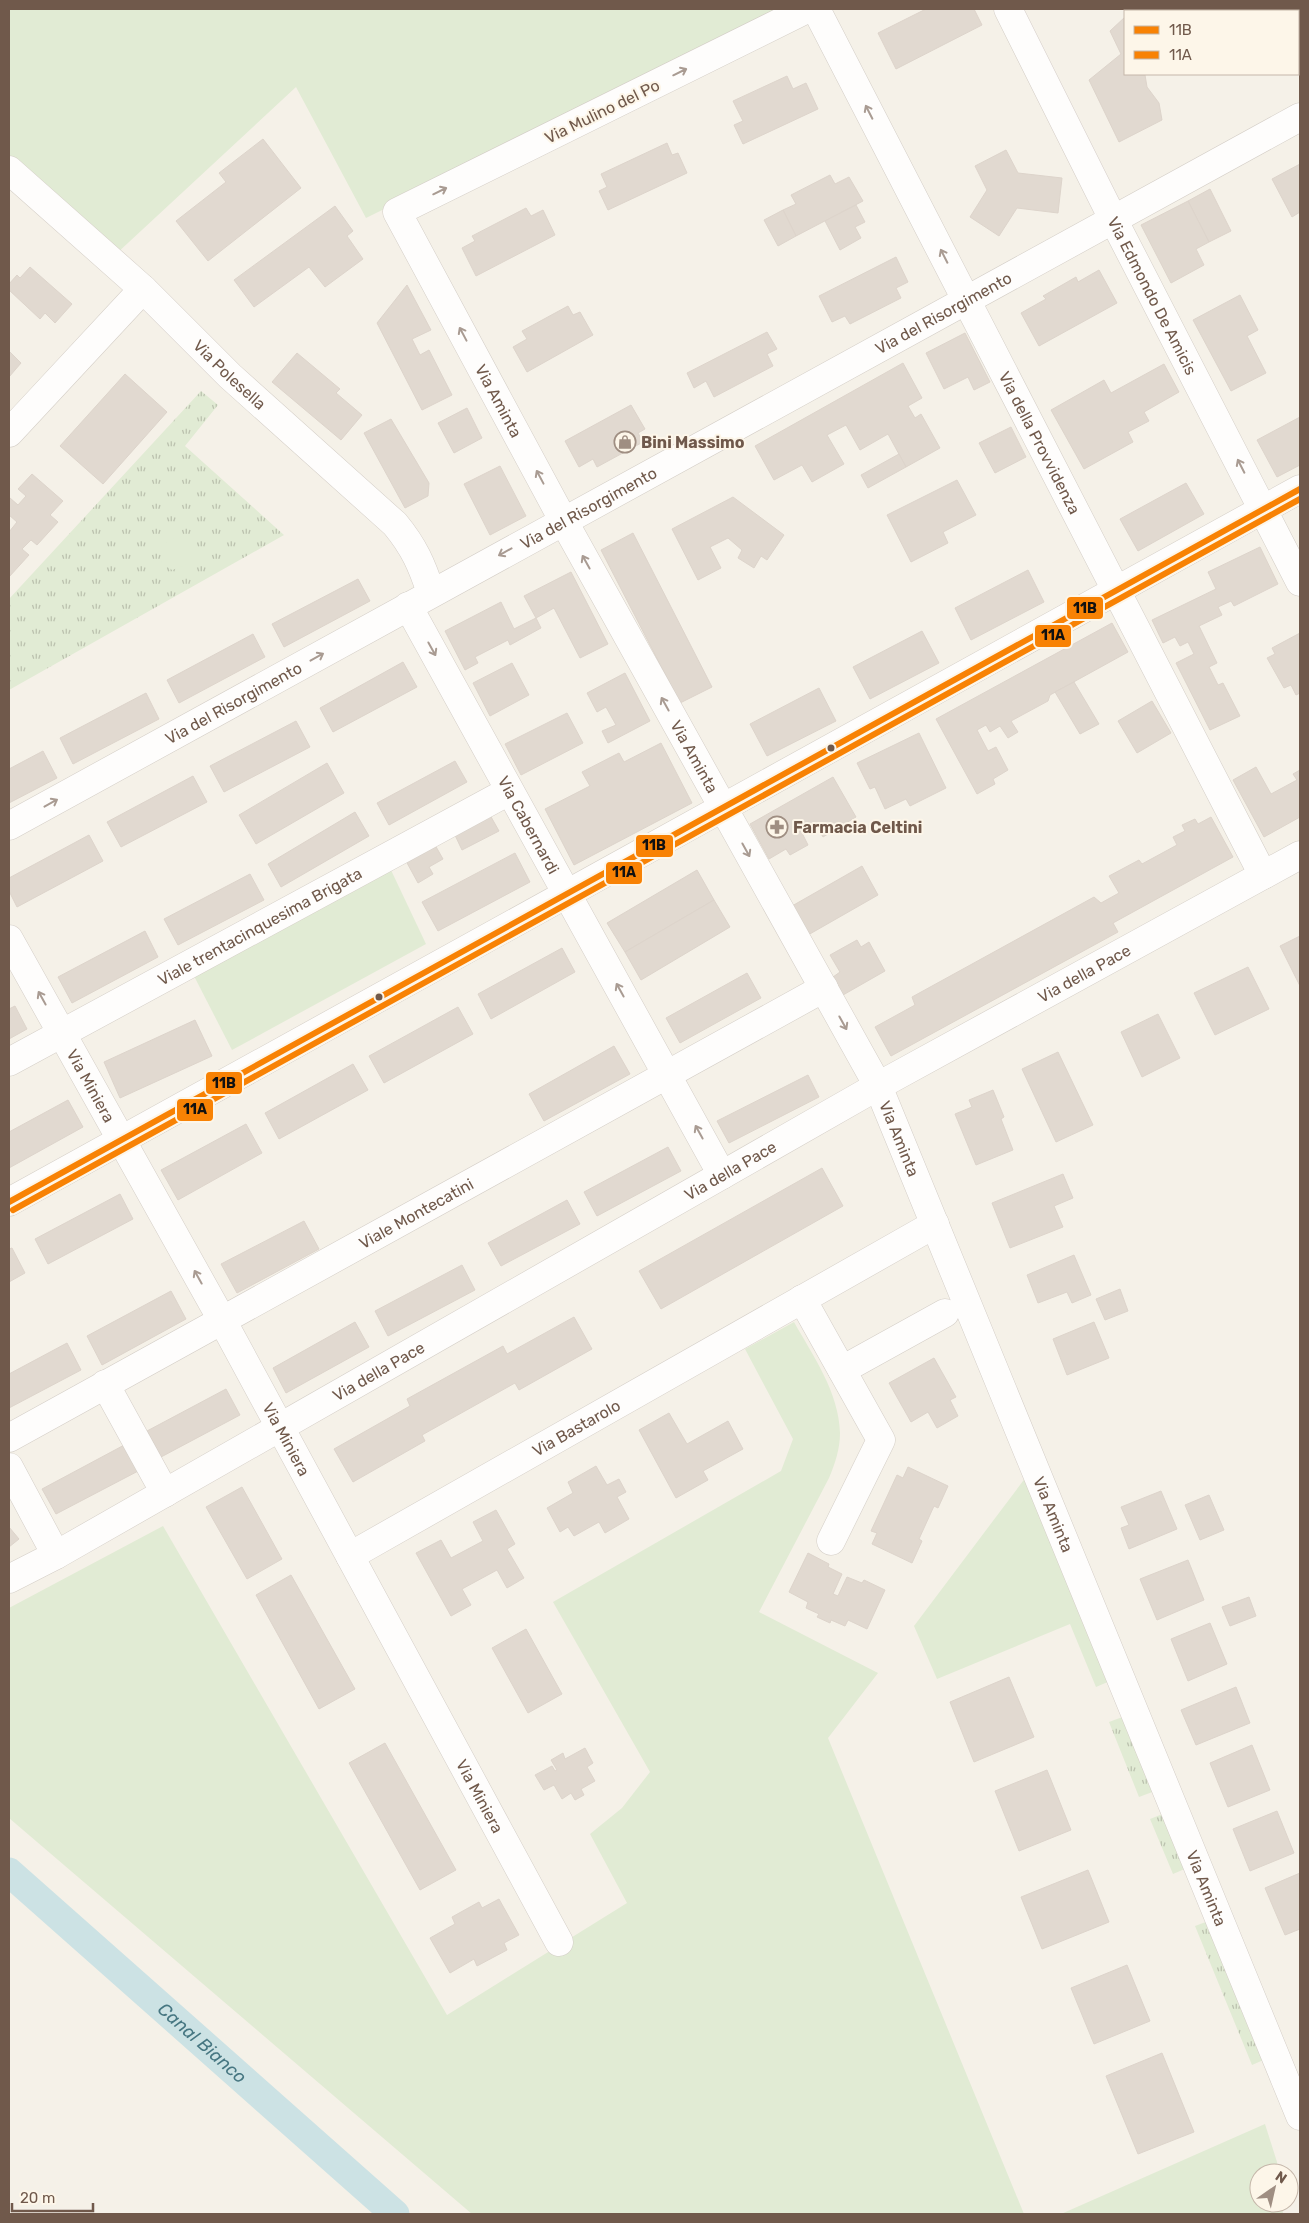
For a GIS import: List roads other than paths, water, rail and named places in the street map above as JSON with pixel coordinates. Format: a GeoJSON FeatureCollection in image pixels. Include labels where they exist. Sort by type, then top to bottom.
{"type":"FeatureCollection","features":[{"type":"Feature","properties":{"kind":"street","name":"Via Mulino del Po"},"geometry":{"type":"LineString","coordinates":[[397,212],[807,9]]}},
{"type":"Feature","properties":{"kind":"street","name":"Via della Provvidenza"},"geometry":{"type":"LineString","coordinates":[[816,9],[1263,875]]}},
{"type":"Feature","properties":{"kind":"street","name":"Via Edmondo De Amicis"},"geometry":{"type":"LineString","coordinates":[[1008,9],[1300,582]]}},
{"type":"Feature","properties":{"kind":"street","name":"Via del Risorgimento"},"geometry":{"type":"LineString","coordinates":[[9,826],[1300,117]]}},
{"type":"Feature","properties":{"kind":"street","name":"Via Polesella"},"geometry":{"type":"LineString","coordinates":[[9,170],[142,289],[230,376],[395,524],[422,564],[420,600]]}},
{"type":"Feature","properties":{"kind":"street","name":"Via Aminta"},"geometry":{"type":"LineString","coordinates":[[397,212],[722,808],[878,1086],[1300,2116]]}},
{"type":"Feature","properties":{"kind":"street"},"geometry":{"type":"LineString","coordinates":[[9,433],[142,289]]}},
{"type":"Feature","properties":{"kind":"street"},"geometry":{"type":"LineString","coordinates":[[9,1202],[1300,489]]}},
{"type":"Feature","properties":{"kind":"street","name":"Via Cabernardi"},"geometry":{"type":"LineString","coordinates":[[420,600],[509,791],[722,1175]]}},
{"type":"Feature","properties":{"kind":"street","name":"Viale trentacinquesima Brigata"},"geometry":{"type":"LineString","coordinates":[[9,1062],[509,791]]}},
{"type":"Feature","properties":{"kind":"street","name":"Via della Pace"},"geometry":{"type":"LineString","coordinates":[[9,1579],[56,1555],[878,1086],[1300,855]]}},
{"type":"Feature","properties":{"kind":"street","name":"Via Miniera"},"geometry":{"type":"LineString","coordinates":[[9,939],[222,1320],[559,1942]]}},
{"type":"Feature","properties":{"kind":"street","name":"Viale Montecatini"},"geometry":{"type":"LineString","coordinates":[[9,1438],[824,988]]}},
{"type":"Feature","properties":{"kind":"street","name":"Via Bastarolo"},"geometry":{"type":"LineString","coordinates":[[350,1556],[935,1224]]}},
{"type":"Feature","properties":{"kind":"street"},"geometry":{"type":"LineString","coordinates":[[802,1299],[881,1440],[831,1541]]}},
{"type":"Feature","properties":{"kind":"street"},"geometry":{"type":"LineString","coordinates":[[842,1370],[945,1313]]}},
{"type":"Feature","properties":{"kind":"street"},"geometry":{"type":"LineString","coordinates":[[105,1384],[165,1493]]}},
{"type":"Feature","properties":{"kind":"street"},"geometry":{"type":"LineString","coordinates":[[9,1467],[56,1555]]}},
{"type":"Feature","properties":{"kind":"waterway","name":"Canal Bianco"},"geometry":{"type":"LineString","coordinates":[[9,1872],[395,2214]]}},
{"type":"Feature","properties":{"kind":"place","name":"Bini Massimo"},"geometry":{"type":"Point","coordinates":[625,442]}},
{"type":"Feature","properties":{"kind":"place","name":"Farmacia Celtini"},"geometry":{"type":"Point","coordinates":[777,827]}}]}
